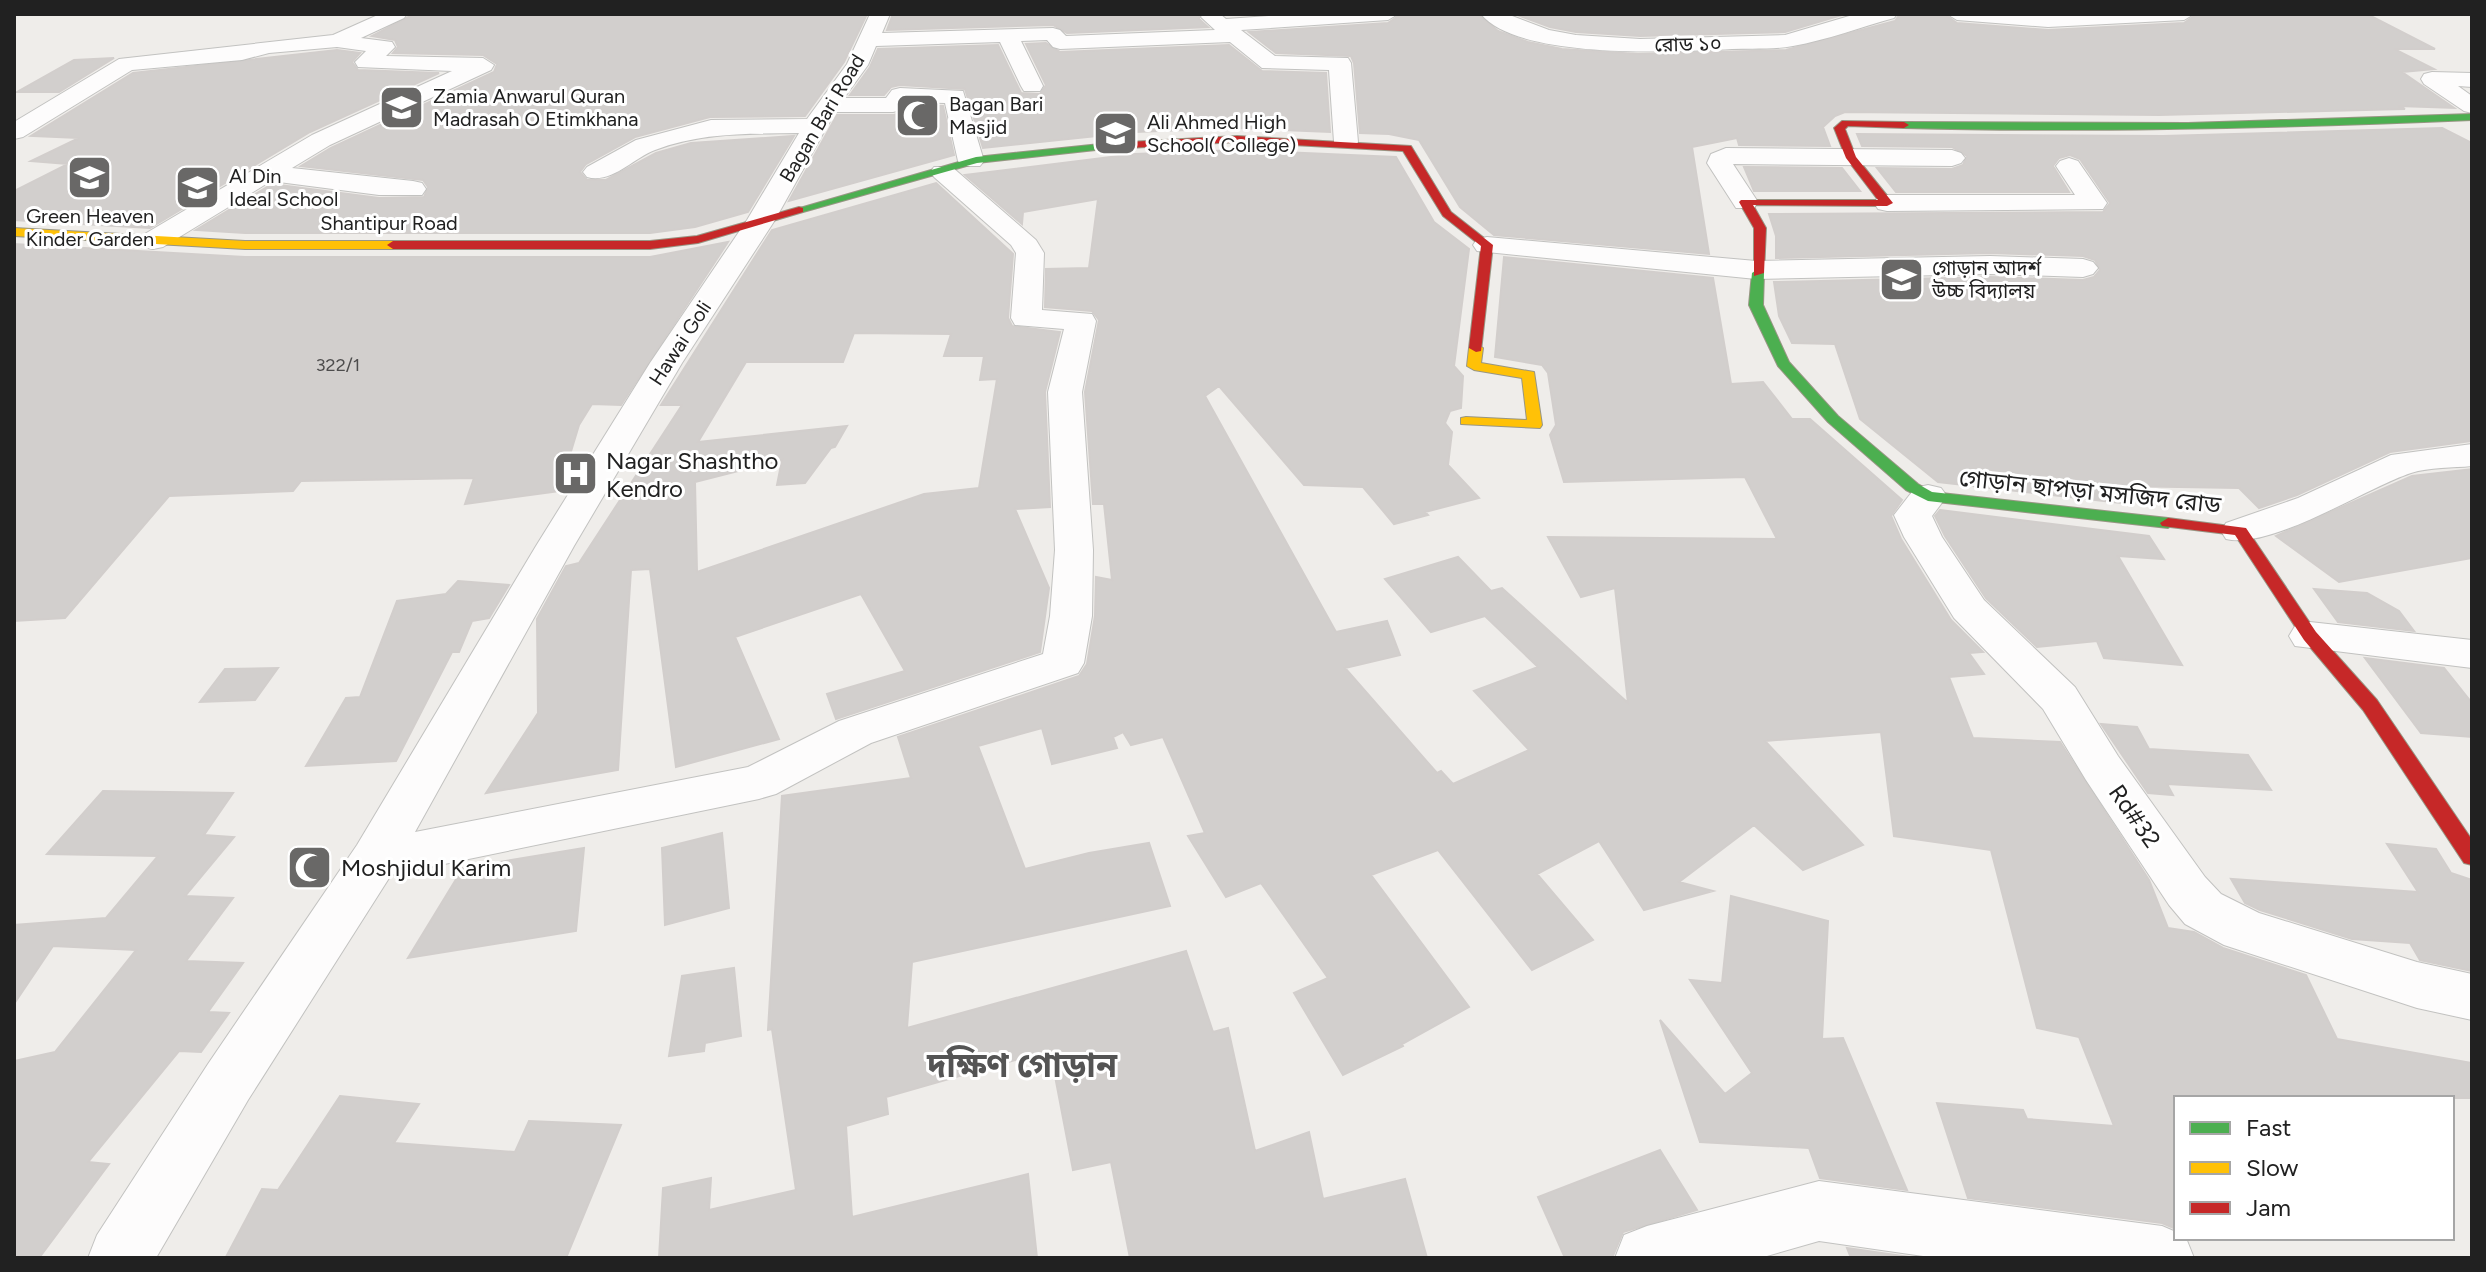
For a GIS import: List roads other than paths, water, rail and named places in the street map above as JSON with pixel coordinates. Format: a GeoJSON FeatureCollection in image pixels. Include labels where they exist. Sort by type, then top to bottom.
{"type":"FeatureCollection","features":[{"type":"Feature","properties":{"kind":"street"},"geometry":{"type":"LineString","coordinates":[[337,41],[397,14]]}},
{"type":"Feature","properties":{"kind":"street","name":"Bagan Bari Road"},"geometry":{"type":"LineString","coordinates":[[761,220],[821,116],[857,65],[880,14]]}},
{"type":"Feature","properties":{"kind":"street"},"geometry":{"type":"LineString","coordinates":[[868,40],[1053,34],[1060,43],[1221,25],[1388,14]]}},
{"type":"Feature","properties":{"kind":"street","name":"রোড ১০"},"geometry":{"type":"LineString","coordinates":[[1491,14],[1519,30],[1550,37],[1667,46],[1790,40],[1821,34],[1847,22],[1887,14]]}},
{"type":"Feature","properties":{"kind":"street"},"geometry":{"type":"LineString","coordinates":[[1957,14],[2048,21],[2184,14]]}},
{"type":"Feature","properties":{"kind":"street"},"geometry":{"type":"LineString","coordinates":[[1221,25],[1270,63],[1340,63],[1346,142]]}},
{"type":"Feature","properties":{"kind":"street"},"geometry":{"type":"LineString","coordinates":[[1007,35],[1032,86]]}},
{"type":"Feature","properties":{"kind":"street"},"geometry":{"type":"LineString","coordinates":[[14,132],[127,64],[242,54],[268,47],[337,41],[384,47],[366,62],[483,65],[321,140],[153,241]]}},
{"type":"Feature","properties":{"kind":"street"},"geometry":{"type":"LineString","coordinates":[[2472,80],[2432,79],[2472,106]]}},
{"type":"Feature","properties":{"kind":"street"},"geometry":{"type":"LineString","coordinates":[[375,859],[759,782],[855,732],[1063,663],[1071,616],[1074,550],[1065,392],[1081,321],[1026,318],[1030,253],[957,166],[955,96],[900,95],[893,105],[711,127],[645,145],[596,172]]}},
{"type":"Feature","properties":{"kind":"street"},"geometry":{"type":"LineString","coordinates":[[1887,203],[1851,158],[1839,128],[1852,123],[1999,128],[2256,126],[2472,117]]}},
{"type":"Feature","properties":{"kind":"street","name":"Shantipur Road"},"geometry":{"type":"LineString","coordinates":[[14,232],[245,245],[650,245],[698,239],[957,166],[1135,143],[1237,139],[1346,142],[1407,148],[1447,214],[1487,245]]}},
{"type":"Feature","properties":{"kind":"street"},"geometry":{"type":"LineString","coordinates":[[1952,158],[1726,156],[1720,163],[1745,202],[2094,203],[2069,166]]}},
{"type":"Feature","properties":{"kind":"street"},"geometry":{"type":"LineString","coordinates":[[266,173],[413,189]]}},
{"type":"Feature","properties":{"kind":"street","name":"গোড়ান ছাপড়া মসজিদ রোড"},"geometry":{"type":"LineString","coordinates":[[1745,202],[1760,228],[1756,305],[1783,363],[1833,419],[1912,487],[1928,496],[2240,531],[2310,636],[2370,705],[2472,857]]}},
{"type":"Feature","properties":{"kind":"street","name":"Hawai Goli"},"geometry":{"type":"LineString","coordinates":[[120,1258],[228,1082],[375,859],[555,546],[666,363],[761,220]]}},
{"type":"Feature","properties":{"kind":"street"},"geometry":{"type":"LineString","coordinates":[[1466,421],[1535,425],[1529,375],[1474,366],[1487,245],[1756,270],[1990,265],[2083,268]]}},
{"type":"Feature","properties":{"kind":"street"},"geometry":{"type":"LineString","coordinates":[[2240,531],[2311,506],[2404,463],[2472,455]]}},
{"type":"Feature","properties":{"kind":"street","name":"Rd#32"},"geometry":{"type":"LineString","coordinates":[[1928,496],[1913,515],[1923,537],[1969,609],[2059,698],[2102,768],[2203,909],[2221,921],[2257,935],[2417,985],[2472,997]]}},
{"type":"Feature","properties":{"kind":"street"},"geometry":{"type":"LineString","coordinates":[[2310,636],[2472,654]]}},
{"type":"Feature","properties":{"kind":"street"},"geometry":{"type":"LineString","coordinates":[[1647,1258],[1819,1211],[2162,1258]]}},
{"type":"Feature","properties":{"kind":"place","name":"Zamia Anwarul Quran Madrasah O Etimkhana"},"geometry":{"type":"Point","coordinates":[402,107]}},
{"type":"Feature","properties":{"kind":"place","name":"Bagan Bari Masjid"},"geometry":{"type":"Point","coordinates":[918,115]}},
{"type":"Feature","properties":{"kind":"place","name":"Ali Ahmed High School( College)"},"geometry":{"type":"Point","coordinates":[1116,133]}},
{"type":"Feature","properties":{"kind":"place","name":"Green Heaven Kinder Garden"},"geometry":{"type":"Point","coordinates":[90,177]}},
{"type":"Feature","properties":{"kind":"place","name":"Al Din Ideal School"},"geometry":{"type":"Point","coordinates":[198,187]}},
{"type":"Feature","properties":{"kind":"place","name":"গোড়ান আদর্শ উচ্চ বিদ্যালয়"},"geometry":{"type":"Point","coordinates":[1901,280]}},
{"type":"Feature","properties":{"kind":"place","name":"Nagar Shashtho Kendro"},"geometry":{"type":"Point","coordinates":[575,474]}},
{"type":"Feature","properties":{"kind":"place","name":"Moshjidul Karim"},"geometry":{"type":"Point","coordinates":[310,867]}},
{"type":"Feature","properties":{"kind":"district","name":"দক্ষিণ গোড়ান"},"geometry":{"type":"Point","coordinates":[1022,1065]}}]}
